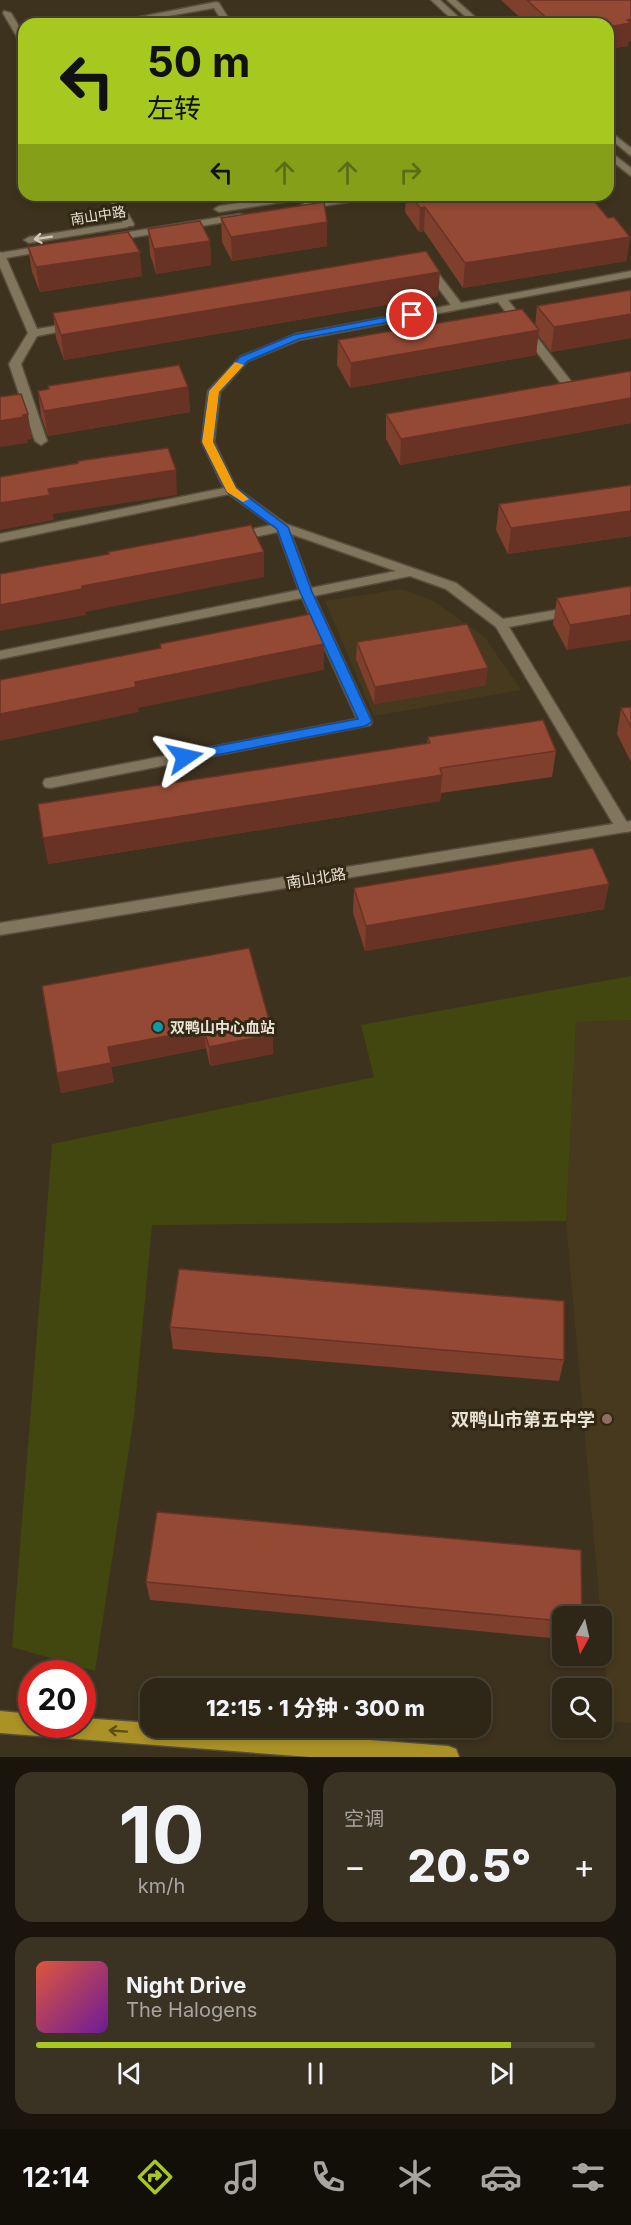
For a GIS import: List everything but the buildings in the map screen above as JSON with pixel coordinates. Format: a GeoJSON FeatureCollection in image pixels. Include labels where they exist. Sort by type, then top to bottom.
{"type":"FeatureCollection","features":[{"type":"Feature","properties":{"kind":"main road"},"geometry":{"type":"LineString","coordinates":[[0,1722],[18,1724]]}},
{"type":"Feature","properties":{"kind":"main road"},"geometry":{"type":"LineString","coordinates":[[96,1730],[448,1757]]}},
{"type":"Feature","properties":{"kind":"street"},"geometry":{"type":"LineString","coordinates":[[435,0],[455,18]]}},
{"type":"Feature","properties":{"kind":"street"},"geometry":{"type":"LineString","coordinates":[[451,0],[472,18]]}},
{"type":"Feature","properties":{"kind":"street"},"geometry":{"type":"LineString","coordinates":[[142,18],[216,5],[224,18]]}},
{"type":"Feature","properties":{"kind":"street"},"geometry":{"type":"LineString","coordinates":[[7,13],[18,32]]}},
{"type":"Feature","properties":{"kind":"street"},"geometry":{"type":"LineString","coordinates":[[614,153],[631,153],[626,143]]}},
{"type":"Feature","properties":{"kind":"street"},"geometry":{"type":"LineString","coordinates":[[614,158],[631,173]]}},
{"type":"Feature","properties":{"kind":"street"},"geometry":{"type":"LineString","coordinates":[[116,201],[129,224]]}},
{"type":"Feature","properties":{"kind":"street","name":"南山中路"},"geometry":{"type":"LineString","coordinates":[[0,245],[271,201]]}},
{"type":"Feature","properties":{"kind":"street","name":"南山中路"},"geometry":{"type":"LineString","coordinates":[[0,255],[336,201]]}},
{"type":"Feature","properties":{"kind":"street"},"geometry":{"type":"LineString","coordinates":[[0,255],[33,333]]}},
{"type":"Feature","properties":{"kind":"street"},"geometry":{"type":"LineString","coordinates":[[416,267],[427,266],[458,306]]}},
{"type":"Feature","properties":{"kind":"street"},"geometry":{"type":"LineString","coordinates":[[627,827],[501,624],[451,586],[282,527],[231,490],[208,442],[214,391],[244,359],[296,337],[631,274]]}},
{"type":"Feature","properties":{"kind":"street"},"geometry":{"type":"LineString","coordinates":[[501,298],[574,393],[597,389]]}},
{"type":"Feature","properties":{"kind":"street"},"geometry":{"type":"LineString","coordinates":[[33,333],[80,325]]}},
{"type":"Feature","properties":{"kind":"street"},"geometry":{"type":"LineString","coordinates":[[33,333],[15,364],[41,441]]}},
{"type":"Feature","properties":{"kind":"street"},"geometry":{"type":"LineString","coordinates":[[0,538],[231,490]]}},
{"type":"Feature","properties":{"kind":"street"},"geometry":{"type":"LineString","coordinates":[[224,539],[282,527]]}},
{"type":"Feature","properties":{"kind":"street"},"geometry":{"type":"LineString","coordinates":[[50,783],[365,722],[306,592],[282,527]]}},
{"type":"Feature","properties":{"kind":"street"},"geometry":{"type":"LineString","coordinates":[[0,654],[411,572]]}},
{"type":"Feature","properties":{"kind":"street"},"geometry":{"type":"LineString","coordinates":[[501,624],[588,609]]}},
{"type":"Feature","properties":{"kind":"street","name":"南山北路"},"geometry":{"type":"LineString","coordinates":[[0,929],[627,827]]}},
{"type":"Feature","properties":{"kind":"shaded area"},"geometry":{"type":"Polygon","coordinates":[[[401,589],[433,601],[484,636],[521,690],[374,716],[325,601],[401,589]]]}},
{"type":"Feature","properties":{"kind":"shaded area","name":"双鸭山市第五中学"},"geometry":{"type":"Polygon","coordinates":[[[631,1020],[631,1723],[612,1721],[612,1678],[606,1678],[605,1666],[612,1666],[612,1606],[600,1606],[566,1221],[576,1022],[631,1020]]]}},
{"type":"Feature","properties":{"kind":"green space"},"geometry":{"type":"Polygon","coordinates":[[[631,976],[631,1020],[576,1022],[566,1221],[152,1225],[134,1416],[96,1664],[96,1660],[57,1660],[12,1647],[52,1144],[374,1077],[361,1025],[631,976]]]}},
{"type":"Feature","properties":{"kind":"slow traffic"},"geometry":{"type":"LineString","coordinates":[[239,365],[214,391],[208,442],[231,490],[243,499]]}},
{"type":"Feature","properties":{"kind":"place","name":"双鸭山中心血站"},"geometry":{"type":"Point","coordinates":[158,1027]}},
{"type":"Feature","properties":{"kind":"place","name":"双鸭山市第五中学"},"geometry":{"type":"Point","coordinates":[607,1419]}},
{"type":"Feature","properties":{"kind":"route"},"geometry":{"type":"LineString","coordinates":[[185,757],[365,722],[306,592],[282,527],[231,490],[208,442],[214,391],[244,359],[296,337],[412,315]]}}]}
